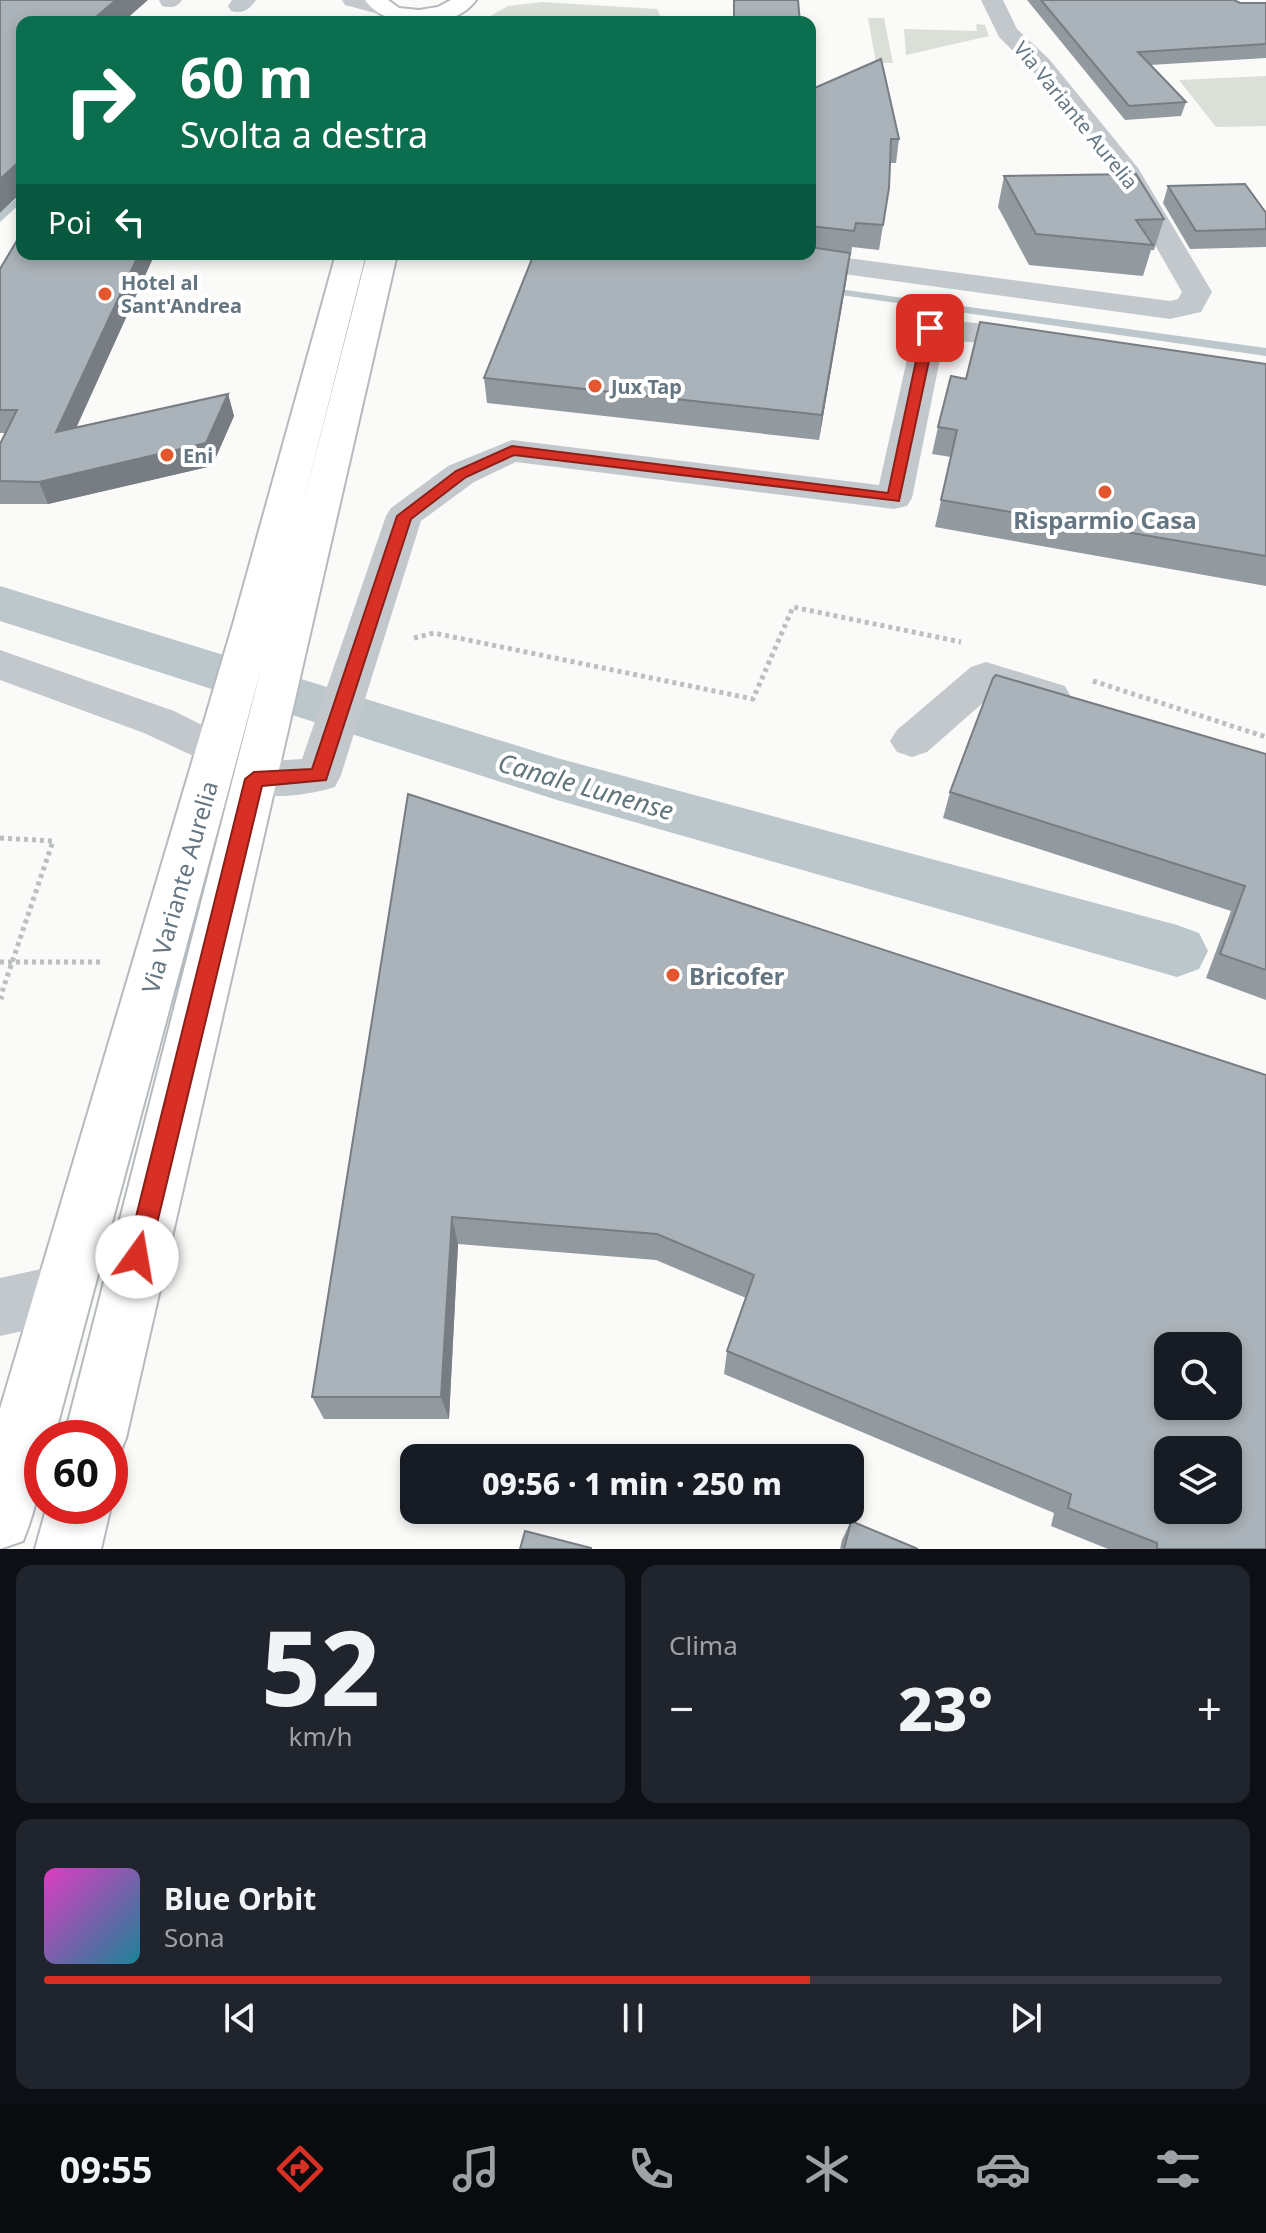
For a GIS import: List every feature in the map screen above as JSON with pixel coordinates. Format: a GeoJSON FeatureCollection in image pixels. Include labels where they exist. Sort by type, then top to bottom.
{"type":"FeatureCollection","features":[{"type":"Feature","properties":{"kind":"main road"},"geometry":{"type":"LineString","coordinates":[[443,16],[465,0]]}},
{"type":"Feature","properties":{"kind":"main road"},"geometry":{"type":"LineString","coordinates":[[384,10],[414,16]]}},
{"type":"Feature","properties":{"kind":"main road","name":"Via Variante Aurelia"},"geometry":{"type":"LineString","coordinates":[[271,633],[350,260]]}},
{"type":"Feature","properties":{"kind":"main road","name":"Via Variante Aurelia"},"geometry":{"type":"LineString","coordinates":[[0,1518],[64,1293],[271,633],[380,260]]}},
{"type":"Feature","properties":{"kind":"main road","name":"Via Variante Aurelia"},"geometry":{"type":"LineString","coordinates":[[99,1420],[231,756]]}},
{"type":"Feature","properties":{"kind":"main road"},"geometry":{"type":"LineString","coordinates":[[68,1549],[74,1524]]}},
{"type":"Feature","properties":{"kind":"street"},"geometry":{"type":"LineString","coordinates":[[353,0],[384,10]]}},
{"type":"Feature","properties":{"kind":"street","name":"Via Variante Aurelia"},"geometry":{"type":"LineString","coordinates":[[798,260],[1170,310],[1190,305],[1197,292],[1128,174],[1040,64],[1007,32],[992,0]]}},
{"type":"Feature","properties":{"kind":"street"},"geometry":{"type":"LineString","coordinates":[[0,664],[159,722],[231,756],[319,775],[358,665],[404,516],[461,474],[512,451],[894,498],[930,328],[1067,344]]}},
{"type":"Feature","properties":{"kind":"street"},"geometry":{"type":"LineString","coordinates":[[912,741],[986,677],[1090,695]]}},
{"type":"Feature","properties":{"kind":"street"},"geometry":{"type":"LineString","coordinates":[[0,1307],[64,1293]]}},
{"type":"Feature","properties":{"kind":"path"},"geometry":{"type":"LineString","coordinates":[[404,641],[434,633],[753,699],[793,607],[964,643]]}},
{"type":"Feature","properties":{"kind":"path"},"geometry":{"type":"LineString","coordinates":[[1090,695],[1266,737]]}},
{"type":"Feature","properties":{"kind":"path"},"geometry":{"type":"LineString","coordinates":[[0,838],[53,841],[0,999]]}},
{"type":"Feature","properties":{"kind":"path"},"geometry":{"type":"LineString","coordinates":[[0,962],[104,962]]}},
{"type":"Feature","properties":{"kind":"shaded area"},"geometry":{"type":"Polygon","coordinates":[[[542,2],[657,9],[660,16],[490,16],[508,6],[542,2]]]}},
{"type":"Feature","properties":{"kind":"shaded area"},"geometry":{"type":"Polygon","coordinates":[[[868,18],[884,18],[893,63],[876,63],[868,18]]]}},
{"type":"Feature","properties":{"kind":"shaded area"},"geometry":{"type":"Polygon","coordinates":[[[976,24],[985,25],[989,36],[906,55],[904,29],[977,31],[976,24]]]}},
{"type":"Feature","properties":{"kind":"shaded area"},"geometry":{"type":"Polygon","coordinates":[[[1266,76],[1266,126],[1216,127],[1179,80],[1266,76]]]}},
{"type":"Feature","properties":{"kind":"building"},"geometry":{"type":"Polygon","coordinates":[[[0,0],[116,0],[97,16],[16,16],[16,164],[0,179],[0,0]]]}},
{"type":"Feature","properties":{"kind":"building"},"geometry":{"type":"Polygon","coordinates":[[[734,0],[798,0],[799,16],[734,16],[734,0]]]}},
{"type":"Feature","properties":{"kind":"building"},"geometry":{"type":"Polygon","coordinates":[[[1041,0],[1234,0],[1240,3],[1266,3],[1266,44],[1138,52],[1186,102],[1129,106],[1041,0]]]}},
{"type":"Feature","properties":{"kind":"building"},"geometry":{"type":"Polygon","coordinates":[[[881,59],[899,139],[891,139],[889,188],[883,225],[856,223],[854,231],[816,227],[816,87],[881,59]]]}},
{"type":"Feature","properties":{"kind":"building"},"geometry":{"type":"Polygon","coordinates":[[[1136,174],[1164,219],[1136,220],[1153,245],[1036,234],[1004,176],[1136,174]]]}},
{"type":"Feature","properties":{"kind":"building"},"geometry":{"type":"Polygon","coordinates":[[[1245,184],[1266,213],[1266,229],[1196,231],[1168,186],[1245,184]]]}},
{"type":"Feature","properties":{"kind":"building"},"geometry":{"type":"Polygon","coordinates":[[[16,242],[16,260],[136,260],[56,432],[228,394],[206,443],[39,482],[0,481],[0,444],[17,410],[0,410],[0,269],[16,242]]]}},
{"type":"Feature","properties":{"kind":"building"},"geometry":{"type":"Polygon","coordinates":[[[816,248],[850,253],[822,415],[484,378],[532,260],[816,260],[816,248]]]}},
{"type":"Feature","properties":{"kind":"building","name":"Risparmio Casa"},"geometry":{"type":"Polygon","coordinates":[[[980,322],[1266,364],[1266,556],[941,500],[957,430],[938,427],[951,376],[966,379],[980,322]]]}},
{"type":"Feature","properties":{"kind":"building"},"geometry":{"type":"Polygon","coordinates":[[[996,675],[1266,754],[1266,970],[1220,954],[1245,886],[950,792],[996,675]]]}},
{"type":"Feature","properties":{"kind":"building"},"geometry":{"type":"Polygon","coordinates":[[[408,794],[1266,1075],[1266,1549],[1157,1549],[1157,1543],[1068,1508],[1071,1494],[727,1351],[754,1275],[657,1234],[452,1217],[441,1397],[312,1397],[408,794]]]}},
{"type":"Feature","properties":{"kind":"building"},"geometry":{"type":"Polygon","coordinates":[[[850,1524],[858,1524],[918,1549],[844,1549],[850,1524]]]}},
{"type":"Feature","properties":{"kind":"building"},"geometry":{"type":"Polygon","coordinates":[[[525,1531],[591,1548],[591,1549],[520,1549],[525,1531]]]}},
{"type":"Feature","properties":{"kind":"waterway"},"geometry":{"type":"LineString","coordinates":[[0,219],[16,202]]}},
{"type":"Feature","properties":{"kind":"waterway"},"geometry":{"type":"LineString","coordinates":[[824,290],[1266,352]]}},
{"type":"Feature","properties":{"kind":"waterway","name":"Canale Lunense"},"geometry":{"type":"LineString","coordinates":[[0,603],[557,779],[1177,951]]}},
{"type":"Feature","properties":{"kind":"place","name":"Hotel al Sant'Andrea"},"geometry":{"type":"Point","coordinates":[105,294]}},
{"type":"Feature","properties":{"kind":"place","name":"Jux Tap"},"geometry":{"type":"Point","coordinates":[595,386]}},
{"type":"Feature","properties":{"kind":"place","name":"Eni"},"geometry":{"type":"Point","coordinates":[167,455]}},
{"type":"Feature","properties":{"kind":"place","name":"Risparmio Casa"},"geometry":{"type":"Point","coordinates":[1105,492]}},
{"type":"Feature","properties":{"kind":"place","name":"Bricofer"},"geometry":{"type":"Point","coordinates":[673,975]}},
{"type":"Feature","properties":{"kind":"route"},"geometry":{"type":"LineString","coordinates":[[137,1257],[254,779],[319,775],[358,665],[404,516],[461,474],[512,451],[894,498],[930,328]]}}]}
